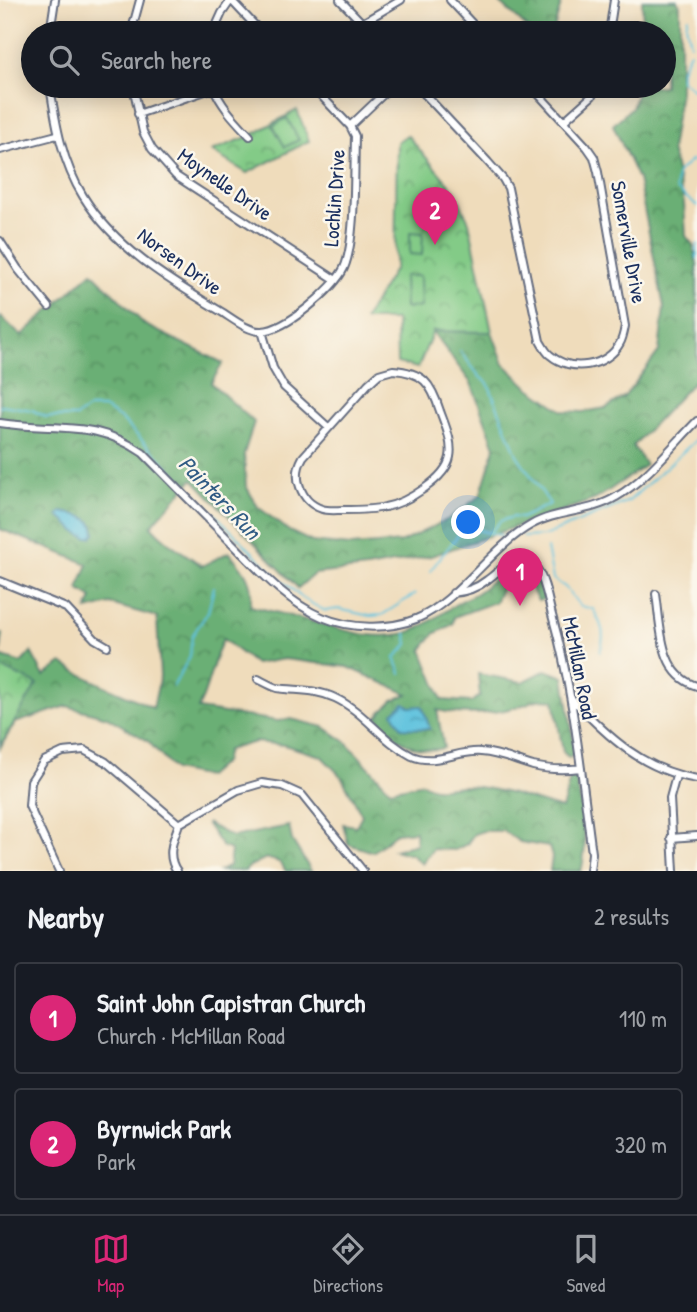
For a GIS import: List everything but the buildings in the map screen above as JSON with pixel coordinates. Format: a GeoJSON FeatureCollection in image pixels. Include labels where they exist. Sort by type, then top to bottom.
{"type":"FeatureCollection","features":[{"type":"Feature","properties":{"kind":"street"},"geometry":{"type":"LineString","coordinates":[[52,21],[55,0]]}},
{"type":"Feature","properties":{"kind":"street"},"geometry":{"type":"LineString","coordinates":[[134,21],[140,0]]}},
{"type":"Feature","properties":{"kind":"street"},"geometry":{"type":"LineString","coordinates":[[218,21],[231,0],[251,21]]}},
{"type":"Feature","properties":{"kind":"street"},"geometry":{"type":"LineString","coordinates":[[340,0],[360,21]]}},
{"type":"Feature","properties":{"kind":"street"},"geometry":{"type":"LineString","coordinates":[[365,21],[401,0]]}},
{"type":"Feature","properties":{"kind":"street"},"geometry":{"type":"LineString","coordinates":[[450,0],[470,21]]}},
{"type":"Feature","properties":{"kind":"street"},"geometry":{"type":"LineString","coordinates":[[611,21],[614,0]]}},
{"type":"Feature","properties":{"kind":"street","name":"Norsen Drive"},"geometry":{"type":"LineString","coordinates":[[52,98],[57,135],[68,168],[84,198],[112,232],[169,281],[246,327],[262,331]]}},
{"type":"Feature","properties":{"kind":"street","name":"Moynelle Drive"},"geometry":{"type":"LineString","coordinates":[[135,98],[152,149],[176,176],[336,280]]}},
{"type":"Feature","properties":{"kind":"street"},"geometry":{"type":"LineString","coordinates":[[138,114],[182,98]]}},
{"type":"Feature","properties":{"kind":"street"},"geometry":{"type":"LineString","coordinates":[[220,98],[232,118],[250,136]]}},
{"type":"Feature","properties":{"kind":"street"},"geometry":{"type":"LineString","coordinates":[[323,98],[350,126]]}},
{"type":"Feature","properties":{"kind":"street","name":"Lochlin Drive"},"geometry":{"type":"LineString","coordinates":[[262,331],[278,326],[319,297],[345,267],[350,248],[355,136],[350,126],[379,98]]}},
{"type":"Feature","properties":{"kind":"street","name":"Somerville Drive"},"geometry":{"type":"LineString","coordinates":[[428,98],[503,179],[508,188],[540,341],[550,355],[565,363],[580,366],[596,363],[609,355],[620,343],[625,326],[624,307],[594,157],[542,98]]}},
{"type":"Feature","properties":{"kind":"street"},"geometry":{"type":"LineString","coordinates":[[564,121],[590,98]]}},
{"type":"Feature","properties":{"kind":"street"},"geometry":{"type":"LineString","coordinates":[[0,150],[57,135]]}},
{"type":"Feature","properties":{"kind":"street"},"geometry":{"type":"LineString","coordinates":[[0,241],[18,269],[49,307]]}},
{"type":"Feature","properties":{"kind":"street"},"geometry":{"type":"LineString","coordinates":[[262,331],[273,368],[284,387],[328,426]]}},
{"type":"Feature","properties":{"kind":"street"},"geometry":{"type":"LineString","coordinates":[[393,370],[410,371],[424,380],[434,392],[449,438],[451,456],[446,470],[438,479],[407,499],[387,507],[324,510],[304,497],[298,483],[298,474],[303,457],[328,426],[379,374],[393,370]]}},
{"type":"Feature","properties":{"kind":"street"},"geometry":{"type":"LineString","coordinates":[[0,423],[71,427],[99,431],[124,440],[143,453],[298,604],[324,618],[347,624],[391,625],[417,618],[452,593],[502,547],[531,525],[558,514],[590,508],[616,498],[638,481],[697,421]]}},
{"type":"Feature","properties":{"kind":"street","name":"McMillan Road"},"geometry":{"type":"LineString","coordinates":[[452,593],[464,592],[486,581],[500,568],[512,562],[522,561],[537,569],[552,613],[572,699],[592,853],[590,871]]}},
{"type":"Feature","properties":{"kind":"street"},"geometry":{"type":"LineString","coordinates":[[0,581],[66,608],[95,639],[107,646]]}},
{"type":"Feature","properties":{"kind":"street"},"geometry":{"type":"LineString","coordinates":[[656,593],[667,658],[673,672],[697,686]]}},
{"type":"Feature","properties":{"kind":"street"},"geometry":{"type":"LineString","coordinates":[[258,679],[275,687],[332,696],[351,706],[393,746],[416,758],[442,759],[478,751],[501,754],[533,766],[560,771],[581,768]]}},
{"type":"Feature","properties":{"kind":"street"},"geometry":{"type":"LineString","coordinates":[[572,699],[610,738],[641,758],[676,776],[697,779]]}},
{"type":"Feature","properties":{"kind":"street"},"geometry":{"type":"LineString","coordinates":[[59,871],[29,806],[31,782],[44,761],[63,752],[85,750],[106,762],[179,824]]}},
{"type":"Feature","properties":{"kind":"street"},"geometry":{"type":"LineString","coordinates":[[674,871],[670,799],[676,776]]}},
{"type":"Feature","properties":{"kind":"street"},"geometry":{"type":"LineString","coordinates":[[177,871],[172,864],[171,846],[179,824],[238,790],[262,783],[282,786],[302,795],[363,871]]}},
{"type":"Feature","properties":{"kind":"street"},"geometry":{"type":"LineString","coordinates":[[671,838],[697,836]]}},
{"type":"Feature","properties":{"kind":"green space"},"geometry":{"type":"Polygon","coordinates":[[[497,0],[562,0],[556,21],[520,21],[497,0]]]}},
{"type":"Feature","properties":{"kind":"green space"},"geometry":{"type":"Polygon","coordinates":[[[642,0],[677,0],[680,5],[680,91],[671,150],[684,203],[686,236],[693,245],[697,264],[697,378],[633,446],[646,465],[596,499],[431,556],[367,568],[314,574],[298,588],[193,479],[151,526],[202,566],[229,552],[250,583],[250,606],[369,635],[390,636],[420,627],[477,593],[509,568],[522,567],[531,572],[544,599],[538,601],[525,577],[503,585],[495,602],[454,617],[453,624],[434,634],[422,650],[442,700],[471,702],[480,696],[478,674],[523,682],[546,670],[564,677],[575,752],[569,758],[563,752],[554,700],[539,700],[487,713],[467,714],[437,710],[444,748],[423,749],[398,738],[376,717],[393,700],[408,694],[348,667],[284,659],[255,664],[223,639],[198,709],[278,721],[291,719],[324,727],[347,743],[390,790],[423,783],[438,788],[477,787],[514,794],[562,809],[570,779],[575,777],[584,837],[581,871],[550,871],[552,857],[549,847],[520,842],[503,831],[474,834],[467,844],[455,850],[433,849],[422,864],[412,855],[394,850],[416,844],[415,831],[396,833],[373,852],[348,844],[343,824],[356,826],[362,815],[341,776],[321,756],[284,745],[255,742],[227,750],[224,762],[207,777],[174,770],[148,741],[107,717],[67,706],[15,723],[0,748],[0,656],[21,663],[31,652],[44,676],[62,663],[153,708],[160,677],[157,617],[110,604],[87,610],[92,598],[78,589],[88,564],[0,529],[0,316],[21,336],[92,272],[145,325],[223,363],[211,383],[254,422],[244,454],[246,486],[258,507],[289,531],[312,542],[351,546],[402,542],[447,520],[480,496],[495,447],[471,383],[432,331],[492,332],[504,364],[528,387],[563,411],[583,412],[606,408],[625,396],[659,351],[664,307],[638,179],[613,125],[632,107],[635,98],[676,98],[676,21],[643,21],[642,0]]]}},
{"type":"Feature","properties":{"kind":"green space"},"geometry":{"type":"Polygon","coordinates":[[[297,110],[309,141],[247,173],[211,151],[250,136],[297,110]]]}},
{"type":"Feature","properties":{"kind":"green space"},"geometry":{"type":"Polygon","coordinates":[[[287,118],[299,140],[285,147],[273,126],[287,118]]]}},
{"type":"Feature","properties":{"kind":"green space"},"geometry":{"type":"Polygon","coordinates":[[[407,135],[455,191],[469,222],[492,332],[433,331],[418,368],[397,363],[396,320],[364,320],[395,268],[397,142],[407,135]]]}},
{"type":"Feature","properties":{"kind":"green space"},"geometry":{"type":"Polygon","coordinates":[[[410,232],[423,233],[422,255],[410,254],[410,232]]]}},
{"type":"Feature","properties":{"kind":"green space"},"geometry":{"type":"Polygon","coordinates":[[[404,276],[420,276],[421,307],[405,308],[404,276]]]}},
{"type":"Feature","properties":{"kind":"green space"},"geometry":{"type":"Polygon","coordinates":[[[0,633],[3,634],[0,656],[0,633]]]}},
{"type":"Feature","properties":{"kind":"green space"},"geometry":{"type":"Polygon","coordinates":[[[0,667],[37,684],[0,746],[0,667]]]}},
{"type":"Feature","properties":{"kind":"green space"},"geometry":{"type":"Polygon","coordinates":[[[206,823],[232,837],[289,826],[292,840],[311,871],[286,871],[279,862],[266,858],[245,871],[220,871],[229,866],[231,850],[222,847],[206,823]]]}},
{"type":"Feature","properties":{"kind":"water"},"geometry":{"type":"Polygon","coordinates":[[[61,512],[88,519],[95,533],[87,537],[78,533],[58,516],[61,512]]]}},
{"type":"Feature","properties":{"kind":"water"},"geometry":{"type":"Polygon","coordinates":[[[404,703],[411,707],[422,706],[430,729],[402,728],[393,713],[404,703]]]}},
{"type":"Feature","properties":{"kind":"waterway"},"geometry":{"type":"LineString","coordinates":[[688,17],[686,24],[690,44]]}},
{"type":"Feature","properties":{"kind":"waterway"},"geometry":{"type":"LineString","coordinates":[[690,52],[681,69],[681,80],[697,92]]}},
{"type":"Feature","properties":{"kind":"waterway"},"geometry":{"type":"LineString","coordinates":[[692,160],[677,173],[676,189],[697,206]]}},
{"type":"Feature","properties":{"kind":"waterway"},"geometry":{"type":"LineString","coordinates":[[697,244],[697,258]]}},
{"type":"Feature","properties":{"kind":"waterway"},"geometry":{"type":"LineString","coordinates":[[460,351],[488,383],[517,455],[550,504],[521,518],[513,517],[500,521],[490,533]]}},
{"type":"Feature","properties":{"kind":"waterway","name":"Painters Run"},"geometry":{"type":"LineString","coordinates":[[0,407],[2,405],[32,410],[46,417],[76,417],[89,408],[104,408],[121,419],[271,571],[302,598],[325,611],[338,609],[370,616],[382,615],[415,594]]}},
{"type":"Feature","properties":{"kind":"waterway","name":"Painters Run"},"geometry":{"type":"LineString","coordinates":[[523,537],[544,536],[629,501],[697,439]]}},
{"type":"Feature","properties":{"kind":"waterway","name":"Painters Run"},"geometry":{"type":"LineString","coordinates":[[430,571],[459,534],[478,530],[503,536]]}},
{"type":"Feature","properties":{"kind":"waterway"},"geometry":{"type":"LineString","coordinates":[[547,548],[553,579],[565,587],[580,606],[593,609],[603,635],[600,652]]}},
{"type":"Feature","properties":{"kind":"waterway"},"geometry":{"type":"LineString","coordinates":[[173,687],[190,656],[192,636],[208,612],[214,587]]}},
{"type":"Feature","properties":{"kind":"waterway"},"geometry":{"type":"LineString","coordinates":[[401,673],[395,658],[408,644],[406,633]]}},
{"type":"Feature","properties":{"kind":"place","name":"Byrnwick Park"},"geometry":{"type":"Point","coordinates":[435,245]}},
{"type":"Feature","properties":{"kind":"place","name":"Saint John Capistran Church"},"geometry":{"type":"Point","coordinates":[520,606]}}]}
